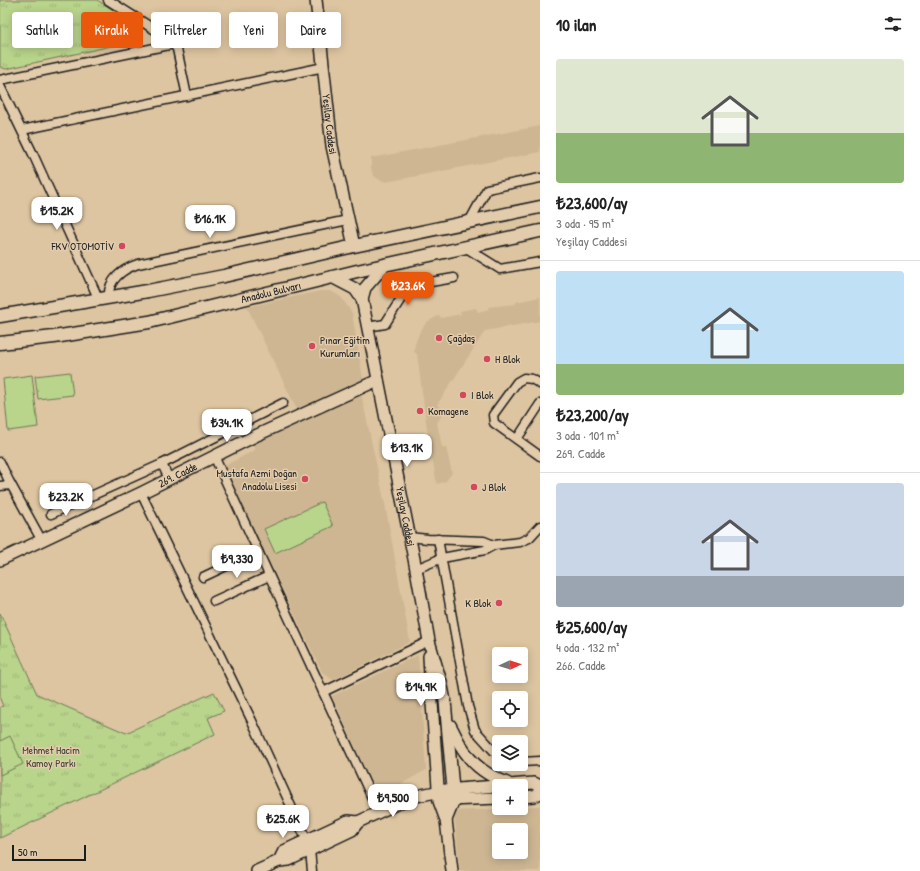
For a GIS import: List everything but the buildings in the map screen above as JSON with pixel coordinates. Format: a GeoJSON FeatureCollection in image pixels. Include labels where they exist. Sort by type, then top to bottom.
{"type":"FeatureCollection","features":[{"type":"Feature","properties":{"kind":"main road","name":"Yeşilay Caddesi"},"geometry":{"type":"LineString","coordinates":[[316,0],[332,146],[354,246]]}},
{"type":"Feature","properties":{"kind":"main road"},"geometry":{"type":"LineString","coordinates":[[0,316],[104,299],[252,270],[354,246],[540,207]]}},
{"type":"Feature","properties":{"kind":"main road","name":"Anadolu Bulvarı"},"geometry":{"type":"LineString","coordinates":[[0,343],[54,337],[149,322],[386,264],[540,231]]}},
{"type":"Feature","properties":{"kind":"main road"},"geometry":{"type":"LineString","coordinates":[[362,299],[365,288],[386,264]]}},
{"type":"Feature","properties":{"kind":"main road"},"geometry":{"type":"LineString","coordinates":[[332,277],[355,289],[362,299]]}},
{"type":"Feature","properties":{"kind":"main road","name":"Yeşilay Caddesi"},"geometry":{"type":"LineString","coordinates":[[362,299],[429,641],[441,682],[447,719],[446,820],[452,871]]}},
{"type":"Feature","properties":{"kind":"main road","name":"269. Cadde"},"geometry":{"type":"LineString","coordinates":[[0,560],[141,493],[254,436],[378,380]]}},
{"type":"Feature","properties":{"kind":"main road","name":"Yeşilay Caddesi"},"geometry":{"type":"LineString","coordinates":[[429,641],[430,675],[446,795]]}},
{"type":"Feature","properties":{"kind":"main road"},"geometry":{"type":"LineString","coordinates":[[447,719],[465,753],[477,765],[498,779]]}},
{"type":"Feature","properties":{"kind":"main road"},"geometry":{"type":"LineString","coordinates":[[528,783],[534,783],[540,786]]}},
{"type":"Feature","properties":{"kind":"main road"},"geometry":{"type":"LineString","coordinates":[[446,795],[492,787]]}},
{"type":"Feature","properties":{"kind":"main road"},"geometry":{"type":"LineString","coordinates":[[528,796],[534,796],[540,793]]}},
{"type":"Feature","properties":{"kind":"main road"},"geometry":{"type":"LineString","coordinates":[[257,871],[279,861],[289,860],[308,845],[348,821],[358,822],[409,798],[422,795],[492,798]]}},
{"type":"Feature","properties":{"kind":"street"},"geometry":{"type":"LineString","coordinates":[[108,0],[151,27]]}},
{"type":"Feature","properties":{"kind":"street"},"geometry":{"type":"LineString","coordinates":[[0,80],[155,48]]}},
{"type":"Feature","properties":{"kind":"street"},"geometry":{"type":"LineString","coordinates":[[176,48],[187,96]]}},
{"type":"Feature","properties":{"kind":"street"},"geometry":{"type":"LineString","coordinates":[[22,130],[324,67]]}},
{"type":"Feature","properties":{"kind":"street"},"geometry":{"type":"LineString","coordinates":[[0,86],[104,299]]}},
{"type":"Feature","properties":{"kind":"street"},"geometry":{"type":"LineString","coordinates":[[469,222],[487,189],[540,178]]}},
{"type":"Feature","properties":{"kind":"street"},"geometry":{"type":"LineString","coordinates":[[104,299],[114,280],[126,269],[138,264],[348,220]]}},
{"type":"Feature","properties":{"kind":"street"},"geometry":{"type":"LineString","coordinates":[[465,247],[500,269],[540,262]]}},
{"type":"Feature","properties":{"kind":"street"},"geometry":{"type":"LineString","coordinates":[[367,327],[385,324],[407,289],[413,285],[454,278]]}},
{"type":"Feature","properties":{"kind":"street"},"geometry":{"type":"LineString","coordinates":[[540,384],[532,378],[524,378],[517,382],[493,415],[494,423],[540,456]]}},
{"type":"Feature","properties":{"kind":"street"},"geometry":{"type":"LineString","coordinates":[[51,514],[162,464],[283,403]]}},
{"type":"Feature","properties":{"kind":"street"},"geometry":{"type":"LineString","coordinates":[[517,439],[540,404]]}},
{"type":"Feature","properties":{"kind":"street"},"geometry":{"type":"LineString","coordinates":[[214,456],[379,812]]}},
{"type":"Feature","properties":{"kind":"street"},"geometry":{"type":"LineString","coordinates":[[0,462],[42,541]]}},
{"type":"Feature","properties":{"kind":"street"},"geometry":{"type":"LineString","coordinates":[[162,464],[169,479]]}},
{"type":"Feature","properties":{"kind":"street"},"geometry":{"type":"LineString","coordinates":[[0,486],[11,485]]}},
{"type":"Feature","properties":{"kind":"street"},"geometry":{"type":"LineString","coordinates":[[141,493],[252,721],[308,845],[312,871]]}},
{"type":"Feature","properties":{"kind":"street"},"geometry":{"type":"LineString","coordinates":[[416,569],[442,558],[485,550],[494,545],[520,542],[529,538],[540,526]]}},
{"type":"Feature","properties":{"kind":"street"},"geometry":{"type":"LineString","coordinates":[[409,537],[484,541],[494,545]]}},
{"type":"Feature","properties":{"kind":"street"},"geometry":{"type":"LineString","coordinates":[[438,539],[468,706],[475,730],[492,749]]}},
{"type":"Feature","properties":{"kind":"street"},"geometry":{"type":"LineString","coordinates":[[203,577],[258,551]]}},
{"type":"Feature","properties":{"kind":"street"},"geometry":{"type":"LineString","coordinates":[[214,601],[269,576]]}},
{"type":"Feature","properties":{"kind":"street"},"geometry":{"type":"LineString","coordinates":[[323,692],[429,641]]}},
{"type":"Feature","properties":{"kind":"street"},"geometry":{"type":"LineString","coordinates":[[528,762],[540,761]]}},
{"type":"Feature","properties":{"kind":"shaded area"},"geometry":{"type":"Polygon","coordinates":[[[540,126],[540,152],[386,182],[373,175],[371,168],[371,158],[540,126]]]}},
{"type":"Feature","properties":{"kind":"shaded area","name":"Pınar Eğitim Kurumları"},"geometry":{"type":"Polygon","coordinates":[[[320,291],[331,291],[341,297],[352,313],[363,379],[298,412],[247,307],[320,291]]]}},
{"type":"Feature","properties":{"kind":"shaded area"},"geometry":{"type":"Polygon","coordinates":[[[540,297],[540,321],[485,331],[437,405],[440,407],[437,412],[442,415],[437,423],[442,447],[446,447],[452,473],[446,481],[437,484],[428,436],[417,354],[414,352],[415,344],[420,331],[427,322],[438,316],[441,318],[461,314],[460,311],[476,308],[478,312],[489,309],[488,307],[516,304],[516,302],[540,297]]]}},
{"type":"Feature","properties":{"kind":"shaded area"},"geometry":{"type":"Polygon","coordinates":[[[361,393],[386,509],[410,642],[333,680],[322,672],[224,466],[255,450],[252,442],[361,393]]]}},
{"type":"Feature","properties":{"kind":"shaded area"},"geometry":{"type":"Polygon","coordinates":[[[418,655],[426,770],[378,797],[332,696],[418,655]]]}},
{"type":"Feature","properties":{"kind":"shaded area"},"geometry":{"type":"Polygon","coordinates":[[[540,806],[540,871],[460,871],[454,811],[492,809],[492,815],[528,815],[528,807],[540,806]]]}},
{"type":"Feature","properties":{"kind":"green space"},"geometry":{"type":"Polygon","coordinates":[[[0,0],[97,0],[116,12],[81,12],[81,48],[102,48],[6,69],[0,67],[0,0]]]}},
{"type":"Feature","properties":{"kind":"green space"},"geometry":{"type":"Polygon","coordinates":[[[70,372],[73,395],[38,399],[35,376],[70,372]]]}},
{"type":"Feature","properties":{"kind":"green space"},"geometry":{"type":"Polygon","coordinates":[[[32,375],[38,427],[8,431],[3,379],[32,375]]]}},
{"type":"Feature","properties":{"kind":"green space"},"geometry":{"type":"Polygon","coordinates":[[[322,502],[333,526],[275,553],[264,529],[322,502]]]}},
{"type":"Feature","properties":{"kind":"green space","name":"Mehmet Hacim Kamoy Parkı"},"geometry":{"type":"Polygon","coordinates":[[[0,613],[37,694],[126,733],[214,692],[224,711],[208,718],[215,734],[0,838],[0,707],[3,706],[0,699],[0,613]]]}},
{"type":"Feature","properties":{"kind":"green space"},"geometry":{"type":"Polygon","coordinates":[[[10,736],[23,764],[0,775],[0,741],[10,736]]]}},
{"type":"Feature","properties":{"kind":"place","name":"FKV OTOMOTİV"},"geometry":{"type":"Point","coordinates":[122,246]}},
{"type":"Feature","properties":{"kind":"place","name":"Çağdaş"},"geometry":{"type":"Point","coordinates":[439,338]}},
{"type":"Feature","properties":{"kind":"place","name":"Pınar Eğitim Kurumları"},"geometry":{"type":"Point","coordinates":[312,346]}},
{"type":"Feature","properties":{"kind":"place","name":"H Blok"},"geometry":{"type":"Point","coordinates":[487,359]}},
{"type":"Feature","properties":{"kind":"place","name":"I Blok"},"geometry":{"type":"Point","coordinates":[463,395]}},
{"type":"Feature","properties":{"kind":"place","name":"Komagene"},"geometry":{"type":"Point","coordinates":[420,411]}},
{"type":"Feature","properties":{"kind":"place","name":"Mustafa Azmi Doğan Anadolu Lisesi"},"geometry":{"type":"Point","coordinates":[305,479]}},
{"type":"Feature","properties":{"kind":"place","name":"J Blok"},"geometry":{"type":"Point","coordinates":[474,487]}},
{"type":"Feature","properties":{"kind":"place","name":"K Blok"},"geometry":{"type":"Point","coordinates":[499,603]}}]}
